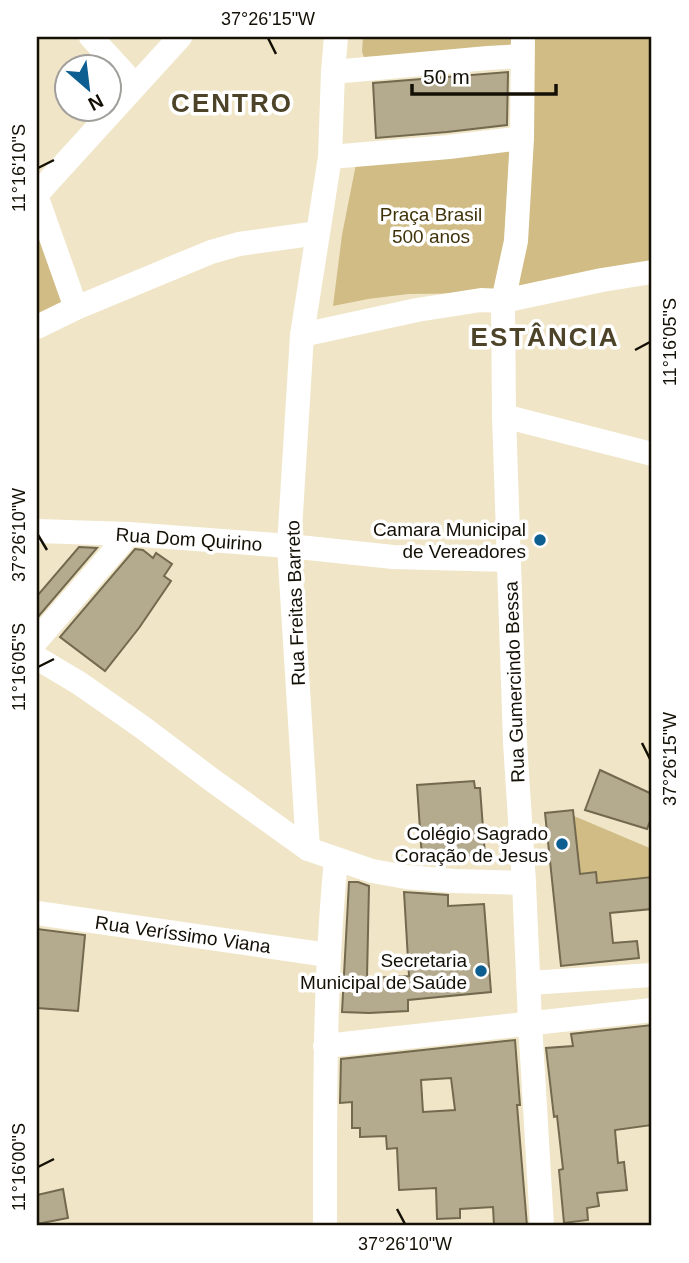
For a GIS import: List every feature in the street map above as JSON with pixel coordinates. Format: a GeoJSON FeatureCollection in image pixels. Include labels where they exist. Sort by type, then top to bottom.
{"type":"FeatureCollection","features":[{"type":"Feature","properties":{"kind":"street"},"geometry":{"type":"LineString","coordinates":[[91,37],[135,85]]}},
{"type":"Feature","properties":{"kind":"street"},"geometry":{"type":"LineString","coordinates":[[76,308],[37,196],[180,37]]}},
{"type":"Feature","properties":{"kind":"street","name":"Rua Freitas Barreto"},"geometry":{"type":"LineString","coordinates":[[308,849],[289,546],[302,335],[330,158],[336,37]]}},
{"type":"Feature","properties":{"kind":"street"},"geometry":{"type":"LineString","coordinates":[[333,72],[499,57],[523,47]]}},
{"type":"Feature","properties":{"kind":"street","name":"Rua Gumercindo Bessa"},"geometry":{"type":"LineString","coordinates":[[523,47],[522,138],[516,242],[503,301],[504,416],[515,742],[542,1226]]}},
{"type":"Feature","properties":{"kind":"street"},"geometry":{"type":"LineString","coordinates":[[330,158],[522,138]]}},
{"type":"Feature","properties":{"kind":"street"},"geometry":{"type":"LineString","coordinates":[[37,327],[211,252],[239,244],[318,233]]}},
{"type":"Feature","properties":{"kind":"street"},"geometry":{"type":"LineString","coordinates":[[302,335],[417,310],[481,300],[503,301],[652,272]]}},
{"type":"Feature","properties":{"kind":"street"},"geometry":{"type":"LineString","coordinates":[[504,416],[652,454]]}},
{"type":"Feature","properties":{"kind":"street","name":"Rua Dom Quirino"},"geometry":{"type":"LineString","coordinates":[[37,531],[129,534],[393,557],[509,560]]}},
{"type":"Feature","properties":{"kind":"street"},"geometry":{"type":"LineString","coordinates":[[37,640],[129,534]]}},
{"type":"Feature","properties":{"kind":"street"},"geometry":{"type":"LineString","coordinates":[[37,658],[79,683],[142,727],[308,849],[372,871],[406,877],[524,883]]}},
{"type":"Feature","properties":{"kind":"street"},"geometry":{"type":"LineString","coordinates":[[325,1226],[325,1045],[328,955],[336,860]]}},
{"type":"Feature","properties":{"kind":"street","name":"Rua Veríssimo Viana"},"geometry":{"type":"LineString","coordinates":[[37,914],[328,955]]}},
{"type":"Feature","properties":{"kind":"street"},"geometry":{"type":"LineString","coordinates":[[529,983],[652,975]]}},
{"type":"Feature","properties":{"kind":"street"},"geometry":{"type":"LineString","coordinates":[[325,1045],[652,1010]]}},
{"type":"Feature","properties":{"kind":"green space"},"geometry":{"type":"Polygon","coordinates":[[[363,37],[514,37],[515,51],[364,57],[363,37]]]}},
{"type":"Feature","properties":{"kind":"green space"},"geometry":{"type":"Polygon","coordinates":[[[530,37],[652,37],[652,262],[519,287],[528,137],[530,37]]]}},
{"type":"Feature","properties":{"kind":"green space","name":"Praça Brasil 500 anos"},"geometry":{"type":"Polygon","coordinates":[[[510,148],[501,293],[408,294],[333,306],[342,235],[356,164],[510,148]]]}},
{"type":"Feature","properties":{"kind":"green space"},"geometry":{"type":"Polygon","coordinates":[[[37,195],[88,307],[37,329],[37,195]]]}},
{"type":"Feature","properties":{"kind":"green space"},"geometry":{"type":"Polygon","coordinates":[[[574,816],[652,849],[652,877],[597,883],[596,872],[580,874],[574,816]]]}},
{"type":"Feature","properties":{"kind":"building"},"geometry":{"type":"Polygon","coordinates":[[[508,72],[507,125],[376,138],[373,83],[508,72]]]}},
{"type":"Feature","properties":{"kind":"building"},"geometry":{"type":"Polygon","coordinates":[[[79,547],[97,548],[37,618],[37,596],[79,547]]]}},
{"type":"Feature","properties":{"kind":"building"},"geometry":{"type":"Polygon","coordinates":[[[135,549],[143,550],[153,558],[156,553],[172,564],[164,576],[171,581],[105,671],[60,637],[135,549]]]}},
{"type":"Feature","properties":{"kind":"building"},"geometry":{"type":"Polygon","coordinates":[[[600,770],[652,794],[652,816],[647,829],[585,810],[600,770]]]}},
{"type":"Feature","properties":{"kind":"building"},"geometry":{"type":"Polygon","coordinates":[[[474,781],[475,788],[480,788],[485,855],[422,859],[417,785],[474,781]]]}},
{"type":"Feature","properties":{"kind":"building","name":"Colégio Sagrado Coração de Jesus"},"geometry":{"type":"Polygon","coordinates":[[[573,810],[580,874],[596,872],[597,883],[652,877],[652,909],[610,913],[613,943],[637,941],[639,958],[561,966],[545,813],[573,810]]]}},
{"type":"Feature","properties":{"kind":"building"},"geometry":{"type":"Polygon","coordinates":[[[349,882],[369,886],[367,978],[409,976],[404,892],[448,895],[448,906],[484,904],[491,992],[408,1000],[408,1011],[342,1012],[349,882]]]}},
{"type":"Feature","properties":{"kind":"building"},"geometry":{"type":"Polygon","coordinates":[[[37,929],[85,935],[78,1011],[37,1008],[37,929]]]}},
{"type":"Feature","properties":{"kind":"building"},"geometry":{"type":"Polygon","coordinates":[[[652,1025],[652,1125],[615,1130],[618,1163],[624,1162],[627,1190],[597,1193],[599,1206],[587,1208],[588,1220],[564,1223],[559,1170],[563,1169],[546,1048],[573,1046],[571,1034],[652,1025]]]}},
{"type":"Feature","properties":{"kind":"building"},"geometry":{"type":"Polygon","coordinates":[[[515,1040],[520,1105],[517,1105],[527,1226],[494,1226],[493,1207],[460,1209],[460,1218],[437,1219],[436,1188],[399,1190],[397,1148],[387,1149],[386,1136],[360,1137],[360,1128],[352,1128],[352,1102],[340,1103],[341,1059],[515,1040]],[[451,1078],[421,1080],[423,1112],[455,1110],[451,1078]]]}},
{"type":"Feature","properties":{"kind":"building"},"geometry":{"type":"Polygon","coordinates":[[[63,1189],[68,1218],[37,1224],[37,1195],[63,1189]]]}},
{"type":"Feature","properties":{"kind":"place","name":"Camara Municipal de Vereadores"},"geometry":{"type":"Point","coordinates":[540,540]}},
{"type":"Feature","properties":{"kind":"place","name":"Colégio Sagrado Coração de Jesus"},"geometry":{"type":"Point","coordinates":[562,844]}},
{"type":"Feature","properties":{"kind":"place","name":"Secretaria Municipal de Saúde"},"geometry":{"type":"Point","coordinates":[481,971]}},
{"type":"Feature","properties":{"kind":"district","name":"CENTRO"},"geometry":{"type":"Point","coordinates":[232,103]}},
{"type":"Feature","properties":{"kind":"district","name":"ESTÂNCIA"},"geometry":{"type":"Point","coordinates":[545,337]}}]}
